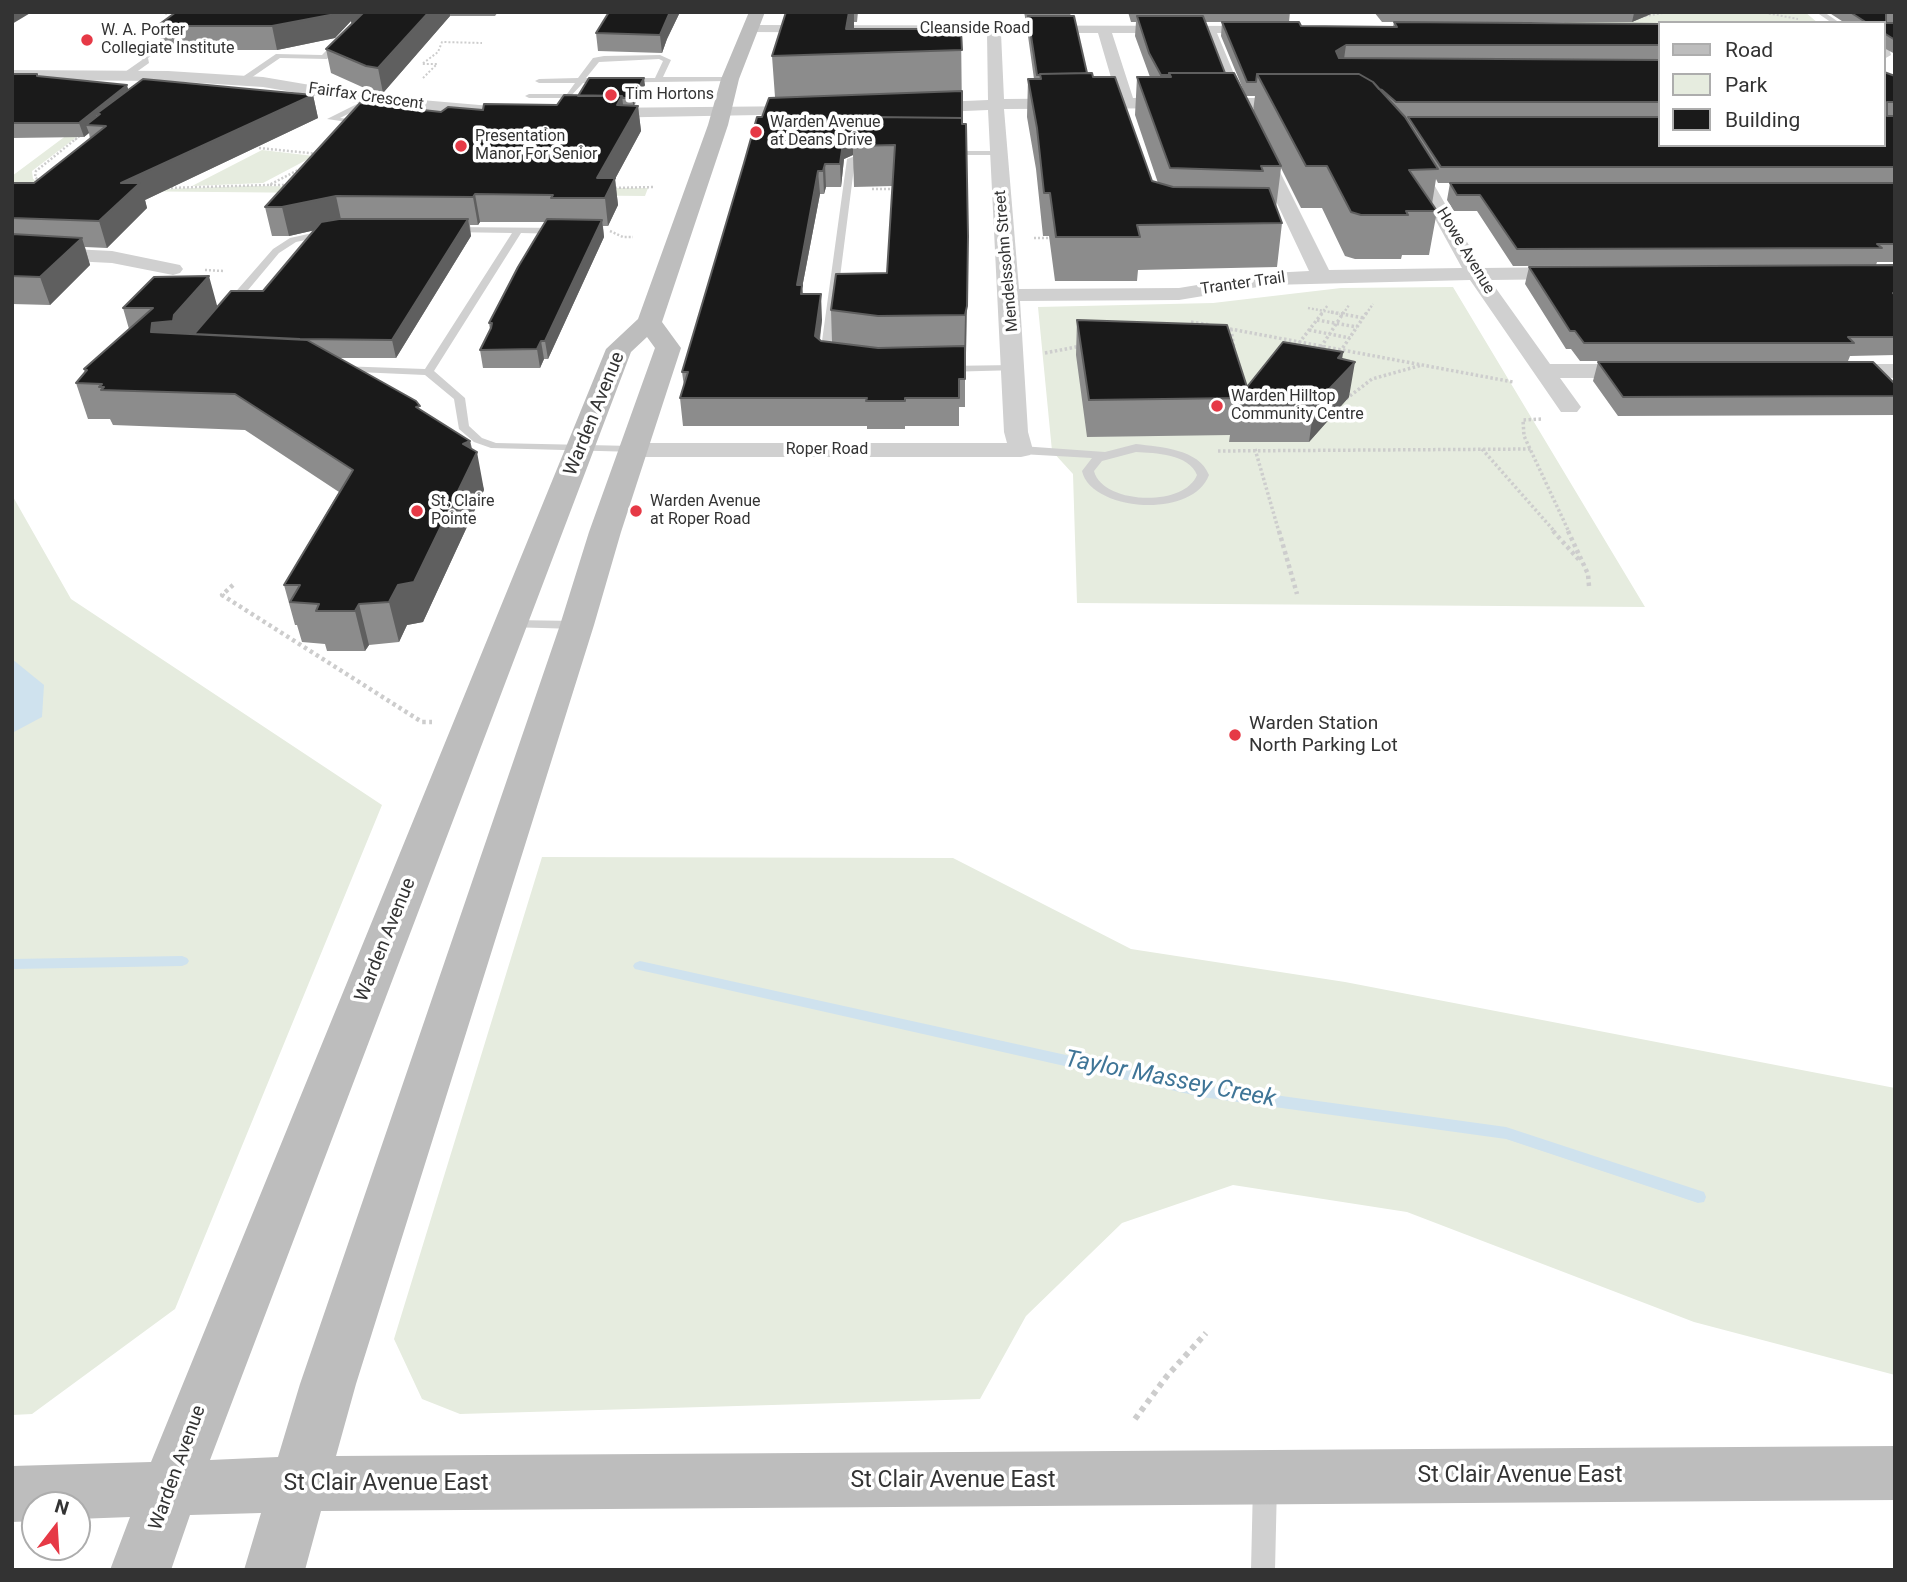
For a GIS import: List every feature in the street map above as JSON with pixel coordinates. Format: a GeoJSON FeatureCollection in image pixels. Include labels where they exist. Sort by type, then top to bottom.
{"type":"FeatureCollection","features":[{"type":"Feature","properties":{"kind":"main road","name":"Warden Avenue"},"geometry":{"type":"LineString","coordinates":[[140,1570],[214,1370],[619,349],[649,322],[730,79],[754,21]]}},
{"type":"Feature","properties":{"kind":"main road"},"geometry":{"type":"LineString","coordinates":[[274,1570],[328,1384],[578,625],[632,450],[668,348],[649,322]]}},
{"type":"Feature","properties":{"kind":"main road","name":"St Clair Avenue East"},"geometry":{"type":"LineString","coordinates":[[12,1494],[172,1486],[299,1484],[1895,1474]]}},
{"type":"Feature","properties":{"kind":"street","name":"Cleanside Road"},"geometry":{"type":"LineString","coordinates":[[754,21],[994,29],[1283,29]]}},
{"type":"Feature","properties":{"kind":"street","name":"Mendelssohn Street"},"geometry":{"type":"LineString","coordinates":[[994,29],[994,105],[1015,368],[1016,432],[1021,450]]}},
{"type":"Feature","properties":{"kind":"street"},"geometry":{"type":"LineString","coordinates":[[1104,29],[1127,123]]}},
{"type":"Feature","properties":{"kind":"street"},"geometry":{"type":"LineString","coordinates":[[1208,29],[1322,276]]}},
{"type":"Feature","properties":{"kind":"street","name":"Fairfax Crescent"},"geometry":{"type":"LineString","coordinates":[[12,75],[125,76],[172,81],[242,80],[458,114],[521,103]]}},
{"type":"Feature","properties":{"kind":"street"},"geometry":{"type":"LineString","coordinates":[[903,108],[1123,103],[1310,103]]}},
{"type":"Feature","properties":{"kind":"street"},"geometry":{"type":"LineString","coordinates":[[573,113],[824,111]]}},
{"type":"Feature","properties":{"kind":"street","name":"Howe Avenue"},"geometry":{"type":"LineString","coordinates":[[1404,148],[1437,191],[1475,273],[1569,407]]}},
{"type":"Feature","properties":{"kind":"street"},"geometry":{"type":"LineString","coordinates":[[1273,222],[1296,223]]}},
{"type":"Feature","properties":{"kind":"street"},"geometry":{"type":"LineString","coordinates":[[12,252],[126,257],[173,269]]}},
{"type":"Feature","properties":{"kind":"street","name":"Tranter Trail"},"geometry":{"type":"LineString","coordinates":[[1010,295],[1179,293],[1270,279],[1322,276],[1597,273]]}},
{"type":"Feature","properties":{"kind":"street"},"geometry":{"type":"LineString","coordinates":[[1545,371],[1664,372]]}},
{"type":"Feature","properties":{"kind":"street"},"geometry":{"type":"LineString","coordinates":[[1813,372],[1895,372]]}},
{"type":"Feature","properties":{"kind":"street","name":"Roper Road"},"geometry":{"type":"LineString","coordinates":[[632,450],[1021,450]]}},
{"type":"Feature","properties":{"kind":"lane"},"geometry":{"type":"LineString","coordinates":[[125,76],[146,61],[144,58],[206,12]]}},
{"type":"Feature","properties":{"kind":"lane"},"geometry":{"type":"LineString","coordinates":[[242,80],[279,56],[324,57],[368,12]]}},
{"type":"Feature","properties":{"kind":"lane"},"geometry":{"type":"LineString","coordinates":[[521,103],[569,96],[596,60],[660,57],[667,60],[658,80]]}},
{"type":"Feature","properties":{"kind":"lane"},"geometry":{"type":"LineString","coordinates":[[539,81],[730,79]]}},
{"type":"Feature","properties":{"kind":"lane"},"geometry":{"type":"LineString","coordinates":[[369,100],[331,119],[381,125]]}},
{"type":"Feature","properties":{"kind":"lane"},"geometry":{"type":"LineString","coordinates":[[838,365],[824,363],[851,159],[875,152],[888,152]]}},
{"type":"Feature","properties":{"kind":"lane"},"geometry":{"type":"LineString","coordinates":[[929,152],[998,153]]}},
{"type":"Feature","properties":{"kind":"lane"},"geometry":{"type":"LineString","coordinates":[[224,311],[276,251],[293,240],[342,230]]}},
{"type":"Feature","properties":{"kind":"lane"},"geometry":{"type":"LineString","coordinates":[[446,230],[610,231]]}},
{"type":"Feature","properties":{"kind":"lane"},"geometry":{"type":"LineString","coordinates":[[428,372],[519,230]]}},
{"type":"Feature","properties":{"kind":"lane"},"geometry":{"type":"LineString","coordinates":[[929,369],[1015,368]]}},
{"type":"Feature","properties":{"kind":"lane"},"geometry":{"type":"LineString","coordinates":[[331,369],[428,372],[459,398],[463,427],[478,440],[495,446],[632,450]]}},
{"type":"Feature","properties":{"kind":"lane"},"geometry":{"type":"LineString","coordinates":[[1021,450],[1104,455],[1136,448],[1172,452],[1197,465],[1202,474],[1202,482],[1195,490],[1166,500],[1147,501],[1111,494],[1098,487],[1090,478],[1089,470],[1094,461],[1104,455]]}},
{"type":"Feature","properties":{"kind":"lane"},"geometry":{"type":"LineString","coordinates":[[512,624],[578,625]]}},
{"type":"Feature","properties":{"kind":"lane"},"geometry":{"type":"LineString","coordinates":[[1263,1570],[1265,1478]]}},
{"type":"Feature","properties":{"kind":"path"},"geometry":{"type":"LineString","coordinates":[[1634,17],[1668,12]]}},
{"type":"Feature","properties":{"kind":"path"},"geometry":{"type":"LineString","coordinates":[[1679,12],[1721,12]]}},
{"type":"Feature","properties":{"kind":"path"},"geometry":{"type":"LineString","coordinates":[[1761,12],[1800,19]]}},
{"type":"Feature","properties":{"kind":"path"},"geometry":{"type":"LineString","coordinates":[[407,104],[417,94],[412,88],[437,64],[422,64],[438,52],[442,42],[482,43]]}},
{"type":"Feature","properties":{"kind":"path"},"geometry":{"type":"LineString","coordinates":[[48,183],[35,177],[36,171],[86,132]]}},
{"type":"Feature","properties":{"kind":"path"},"geometry":{"type":"LineString","coordinates":[[259,148],[327,155],[317,160]]}},
{"type":"Feature","properties":{"kind":"path"},"geometry":{"type":"LineString","coordinates":[[269,186],[305,167]]}},
{"type":"Feature","properties":{"kind":"path"},"geometry":{"type":"LineString","coordinates":[[162,188],[290,185]]}},
{"type":"Feature","properties":{"kind":"path"},"geometry":{"type":"LineString","coordinates":[[605,188],[655,187]]}},
{"type":"Feature","properties":{"kind":"path"},"geometry":{"type":"LineString","coordinates":[[848,188],[895,189]]}},
{"type":"Feature","properties":{"kind":"path"},"geometry":{"type":"LineString","coordinates":[[610,231],[623,237],[633,237]]}},
{"type":"Feature","properties":{"kind":"path"},"geometry":{"type":"LineString","coordinates":[[1005,238],[1065,239]]}},
{"type":"Feature","properties":{"kind":"path"},"geometry":{"type":"LineString","coordinates":[[173,269],[256,274]]}},
{"type":"Feature","properties":{"kind":"path"},"geometry":{"type":"LineString","coordinates":[[1335,360],[1378,297]]}},
{"type":"Feature","properties":{"kind":"path"},"geometry":{"type":"LineString","coordinates":[[1292,352],[1331,300]]}},
{"type":"Feature","properties":{"kind":"path"},"geometry":{"type":"LineString","coordinates":[[1315,356],[1351,303]]}},
{"type":"Feature","properties":{"kind":"path"},"geometry":{"type":"LineString","coordinates":[[1304,308],[1364,318]]}},
{"type":"Feature","properties":{"kind":"path"},"geometry":{"type":"LineString","coordinates":[[1182,323],[1218,318]]}},
{"type":"Feature","properties":{"kind":"path"},"geometry":{"type":"LineString","coordinates":[[1317,320],[1358,327]]}},
{"type":"Feature","properties":{"kind":"path"},"geometry":{"type":"LineString","coordinates":[[1193,322],[1524,383]]}},
{"type":"Feature","properties":{"kind":"path"},"geometry":{"type":"LineString","coordinates":[[1231,329],[1235,355]]}},
{"type":"Feature","properties":{"kind":"path"},"geometry":{"type":"LineString","coordinates":[[1309,330],[1350,338]]}},
{"type":"Feature","properties":{"kind":"path"},"geometry":{"type":"LineString","coordinates":[[1035,354],[1092,343]]}},
{"type":"Feature","properties":{"kind":"path"},"geometry":{"type":"LineString","coordinates":[[1344,401],[1360,383],[1369,378],[1427,364]]}},
{"type":"Feature","properties":{"kind":"path"},"geometry":{"type":"LineString","coordinates":[[1546,419],[1523,420],[1524,436],[1584,565],[1589,586]]}},
{"type":"Feature","properties":{"kind":"path"},"geometry":{"type":"LineString","coordinates":[[1255,449],[1297,594]]}},
{"type":"Feature","properties":{"kind":"path"},"geometry":{"type":"LineString","coordinates":[[1482,449],[1584,565]]}},
{"type":"Feature","properties":{"kind":"path"},"geometry":{"type":"LineString","coordinates":[[1208,451],[1532,449]]}},
{"type":"Feature","properties":{"kind":"path"},"geometry":{"type":"LineString","coordinates":[[233,585],[222,595],[422,722],[434,723]]}},
{"type":"Feature","properties":{"kind":"path"},"geometry":{"type":"LineString","coordinates":[[1135,1419],[1167,1376],[1206,1334]]}},
{"type":"Feature","properties":{"kind":"green space"},"geometry":{"type":"Polygon","coordinates":[[[1554,12],[1805,12],[1816,21],[1658,21],[1658,24],[1566,24],[1554,12]]]}},
{"type":"Feature","properties":{"kind":"green space"},"geometry":{"type":"Polygon","coordinates":[[[134,85],[145,85],[32,171],[33,179],[39,183],[12,191],[12,176],[134,85]]]}},
{"type":"Feature","properties":{"kind":"green space"},"geometry":{"type":"Polygon","coordinates":[[[262,150],[314,156],[263,183],[192,186],[262,150]]]}},
{"type":"Feature","properties":{"kind":"green space"},"geometry":{"type":"Polygon","coordinates":[[[250,186],[648,188],[645,196],[108,191],[250,186]]]}},
{"type":"Feature","properties":{"kind":"green space"},"geometry":{"type":"Polygon","coordinates":[[[1453,287],[1645,607],[1077,603],[1073,474],[1052,451],[1038,307],[1213,303],[1341,288],[1453,287]]]}},
{"type":"Feature","properties":{"kind":"green space"},"geometry":{"type":"Polygon","coordinates":[[[12,495],[71,599],[382,805],[175,1309],[32,1414],[12,1415],[12,495]]]}},
{"type":"Feature","properties":{"kind":"green space"},"geometry":{"type":"Polygon","coordinates":[[[542,857],[953,858],[1131,949],[1345,982],[1895,1088],[1895,1375],[1694,1322],[1407,1212],[1233,1185],[1122,1223],[1026,1316],[980,1399],[460,1414],[422,1399],[394,1339],[542,857]]]}},
{"type":"Feature","properties":{"kind":"water"},"geometry":{"type":"Polygon","coordinates":[[[12,659],[44,685],[42,717],[12,733],[12,659]]]}},
{"type":"Feature","properties":{"kind":"building"},"geometry":{"type":"Polygon","coordinates":[[[176,12],[333,12],[330,15],[272,26],[157,26],[176,12]]]}},
{"type":"Feature","properties":{"kind":"building"},"geometry":{"type":"Polygon","coordinates":[[[364,12],[429,12],[378,68],[366,66],[326,49],[364,12]]]}},
{"type":"Feature","properties":{"kind":"building"},"geometry":{"type":"Polygon","coordinates":[[[609,12],[670,12],[660,35],[596,33],[609,12]]]}},
{"type":"Feature","properties":{"kind":"building"},"geometry":{"type":"Polygon","coordinates":[[[786,12],[849,12],[846,29],[961,29],[962,50],[772,56],[786,12]]]}},
{"type":"Feature","properties":{"kind":"building"},"geometry":{"type":"Polygon","coordinates":[[[1382,12],[1636,12],[1383,13],[1382,12]]]}},
{"type":"Feature","properties":{"kind":"building"},"geometry":{"type":"Polygon","coordinates":[[[1850,12],[1886,12],[1886,21],[1864,21],[1850,12]]]}},
{"type":"Feature","properties":{"kind":"building"},"geometry":{"type":"Polygon","coordinates":[[[1028,16],[1074,16],[1087,73],[1037,75],[1028,16]]]}},
{"type":"Feature","properties":{"kind":"building"},"geometry":{"type":"Polygon","coordinates":[[[1137,16],[1203,16],[1225,73],[1161,75],[1149,53],[1137,16]]]}},
{"type":"Feature","properties":{"kind":"building"},"geometry":{"type":"Polygon","coordinates":[[[1222,22],[1299,22],[1301,26],[1397,27],[1394,22],[1658,24],[1658,45],[1346,45],[1336,51],[1339,58],[1658,60],[1658,102],[1396,102],[1359,74],[1257,74],[1256,82],[1247,82],[1222,22]]]}},
{"type":"Feature","properties":{"kind":"building"},"geometry":{"type":"Polygon","coordinates":[[[1886,23],[1895,23],[1895,40],[1886,34],[1886,23]]]}},
{"type":"Feature","properties":{"kind":"building"},"geometry":{"type":"Polygon","coordinates":[[[1092,73],[1093,77],[1115,77],[1152,181],[1173,187],[1269,188],[1282,223],[1137,225],[1140,237],[1056,237],[1050,193],[1044,193],[1037,128],[1028,79],[1041,79],[1040,74],[1092,73]]]}},
{"type":"Feature","properties":{"kind":"building"},"geometry":{"type":"Polygon","coordinates":[[[1169,73],[1234,73],[1281,166],[1261,166],[1263,171],[1170,168],[1137,77],[1171,77],[1169,73]]]}},
{"type":"Feature","properties":{"kind":"building"},"geometry":{"type":"Polygon","coordinates":[[[1886,73],[1895,76],[1895,102],[1887,102],[1887,116],[1895,116],[1895,167],[1441,167],[1408,117],[1658,117],[1658,147],[1886,147],[1886,73]]]}},
{"type":"Feature","properties":{"kind":"building"},"geometry":{"type":"Polygon","coordinates":[[[12,74],[37,74],[127,85],[79,123],[12,123],[12,74]]]}},
{"type":"Feature","properties":{"kind":"building"},"geometry":{"type":"Polygon","coordinates":[[[1257,74],[1359,74],[1373,82],[1405,117],[1438,169],[1409,170],[1437,211],[1406,211],[1408,215],[1361,215],[1351,212],[1327,166],[1306,166],[1257,74]]]}},
{"type":"Feature","properties":{"kind":"building"},"geometry":{"type":"Polygon","coordinates":[[[589,78],[644,78],[633,98],[578,96],[589,78]]]}},
{"type":"Feature","properties":{"kind":"building"},"geometry":{"type":"Polygon","coordinates":[[[143,79],[313,95],[121,183],[140,183],[99,221],[12,218],[12,183],[34,183],[106,126],[86,125],[100,114],[96,114],[143,79]]]}},
{"type":"Feature","properties":{"kind":"building"},"geometry":{"type":"Polygon","coordinates":[[[962,91],[962,118],[874,117],[856,122],[855,132],[844,136],[840,164],[825,164],[823,171],[818,171],[797,285],[802,285],[801,294],[821,294],[815,336],[821,341],[878,348],[965,346],[965,379],[959,379],[959,398],[866,401],[867,398],[680,398],[688,372],[682,372],[757,117],[762,117],[769,98],[962,91]]]}},
{"type":"Feature","properties":{"kind":"building"},"geometry":{"type":"Polygon","coordinates":[[[564,95],[622,96],[617,105],[638,106],[597,178],[615,178],[605,198],[475,194],[473,197],[336,196],[282,207],[265,207],[360,103],[441,112],[448,107],[483,110],[484,104],[557,105],[564,95]]]}},
{"type":"Feature","properties":{"kind":"building"},"geometry":{"type":"Polygon","coordinates":[[[874,117],[962,118],[962,124],[966,124],[968,236],[965,315],[878,316],[831,310],[836,274],[887,273],[895,145],[853,146],[856,122],[874,117]]]}},
{"type":"Feature","properties":{"kind":"building"},"geometry":{"type":"Polygon","coordinates":[[[1450,183],[1895,183],[1895,244],[1877,244],[1882,248],[1517,249],[1480,195],[1457,195],[1450,183]]]}},
{"type":"Feature","properties":{"kind":"building"},"geometry":{"type":"Polygon","coordinates":[[[339,219],[468,219],[392,340],[194,334],[231,291],[263,291],[321,222],[339,219]]]}},
{"type":"Feature","properties":{"kind":"building"},"geometry":{"type":"Polygon","coordinates":[[[547,219],[602,220],[545,341],[541,341],[537,349],[480,350],[491,328],[492,323],[489,323],[547,219]]]}},
{"type":"Feature","properties":{"kind":"building"},"geometry":{"type":"Polygon","coordinates":[[[12,234],[82,238],[40,277],[12,276],[12,234]]]}},
{"type":"Feature","properties":{"kind":"building"},"geometry":{"type":"Polygon","coordinates":[[[1895,265],[1895,337],[1848,337],[1854,343],[1584,343],[1575,331],[1570,331],[1529,267],[1895,265]]]}},
{"type":"Feature","properties":{"kind":"building"},"geometry":{"type":"Polygon","coordinates":[[[209,276],[174,315],[173,321],[152,323],[151,332],[307,340],[416,401],[420,406],[416,407],[470,441],[463,444],[477,452],[414,582],[398,585],[389,602],[359,604],[355,611],[316,611],[319,604],[290,602],[300,585],[284,585],[353,470],[235,394],[101,390],[104,387],[99,387],[102,384],[76,383],[87,370],[84,369],[153,308],[123,308],[154,277],[209,276]]]}},
{"type":"Feature","properties":{"kind":"building"},"geometry":{"type":"Polygon","coordinates":[[[1077,320],[1227,325],[1247,387],[1283,342],[1343,352],[1338,358],[1355,362],[1314,405],[1233,405],[1239,398],[1089,400],[1077,320]]]}},
{"type":"Feature","properties":{"kind":"building"},"geometry":{"type":"Polygon","coordinates":[[[1598,362],[1873,362],[1895,384],[1895,396],[1623,397],[1598,362]]]}},
{"type":"Feature","properties":{"kind":"waterway","name":"Taylor Massey Creek"},"geometry":{"type":"LineString","coordinates":[[12,964],[182,961]]}},
{"type":"Feature","properties":{"kind":"waterway","name":"Taylor Massey Creek"},"geometry":{"type":"LineString","coordinates":[[640,966],[1202,1091],[1506,1133],[1698,1197]]}},
{"type":"Feature","properties":{"kind":"place","name":"W. A. Porter Collegiate Institute"},"geometry":{"type":"Point","coordinates":[87,40]}},
{"type":"Feature","properties":{"kind":"place","name":"Tim Hortons"},"geometry":{"type":"Point","coordinates":[611,95]}},
{"type":"Feature","properties":{"kind":"place","name":"Warden Avenue at Deans Drive"},"geometry":{"type":"Point","coordinates":[756,132]}},
{"type":"Feature","properties":{"kind":"place","name":"Presentation Manor For Senior"},"geometry":{"type":"Point","coordinates":[461,146]}},
{"type":"Feature","properties":{"kind":"place","name":"Warden Hilltop Community Centre"},"geometry":{"type":"Point","coordinates":[1217,406]}},
{"type":"Feature","properties":{"kind":"place","name":"St. Claire Pointe"},"geometry":{"type":"Point","coordinates":[417,511]}},
{"type":"Feature","properties":{"kind":"place","name":"Warden Avenue at Roper Road"},"geometry":{"type":"Point","coordinates":[636,511]}},
{"type":"Feature","properties":{"kind":"place","name":"Warden Station North Parking Lot"},"geometry":{"type":"Point","coordinates":[1235,735]}}]}
